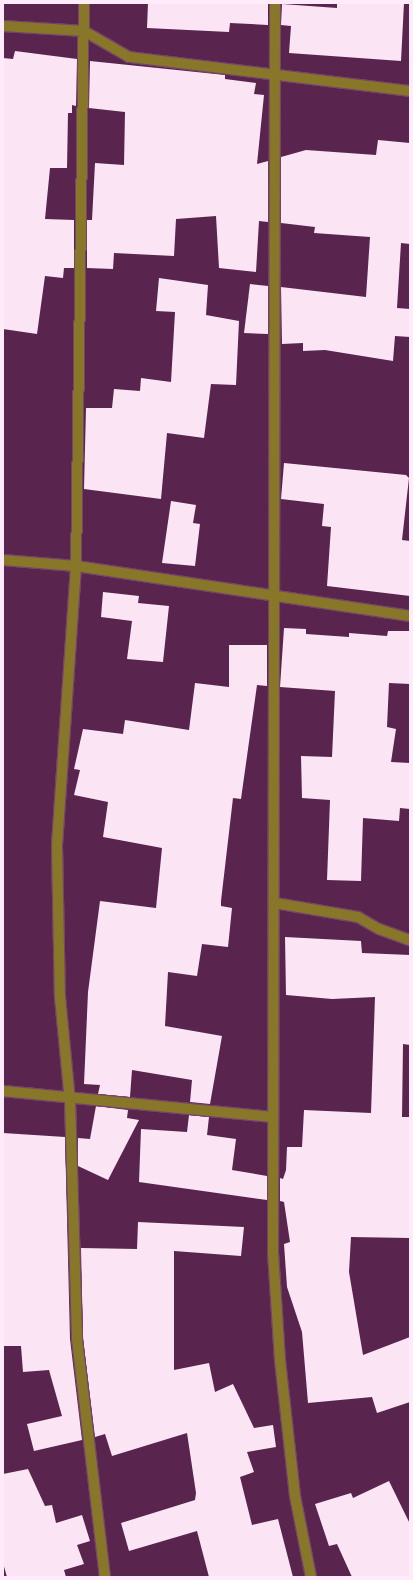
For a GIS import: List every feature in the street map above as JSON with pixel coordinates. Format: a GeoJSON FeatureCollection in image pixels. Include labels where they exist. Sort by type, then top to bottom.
{"type":"FeatureCollection","features":[{"type":"Feature","properties":{"kind":"street"},"geometry":{"type":"LineString","coordinates":[[84,3],[76,566],[58,845],[60,997],[70,1100],[77,1339],[105,1577]]}},
{"type":"Feature","properties":{"kind":"street"},"geometry":{"type":"LineString","coordinates":[[275,3],[272,71],[276,595],[273,1252],[280,1360],[295,1496],[311,1577]]}},
{"type":"Feature","properties":{"kind":"street"},"geometry":{"type":"LineString","coordinates":[[3,26],[84,31],[129,57],[272,71],[410,91]]}},
{"type":"Feature","properties":{"kind":"street"},"geometry":{"type":"LineString","coordinates":[[3,560],[76,566],[410,616]]}},
{"type":"Feature","properties":{"kind":"street"},"geometry":{"type":"LineString","coordinates":[[275,904],[358,917],[379,929],[410,940]]}},
{"type":"Feature","properties":{"kind":"street"},"geometry":{"type":"LineString","coordinates":[[3,1091],[70,1100],[273,1117]]}},
{"type":"Feature","properties":{"kind":"building"},"geometry":{"type":"Polygon","coordinates":[[[148,3],[268,3],[268,25],[230,23],[229,32],[147,28],[148,3]]]}},
{"type":"Feature","properties":{"kind":"building"},"geometry":{"type":"Polygon","coordinates":[[[337,3],[404,3],[401,61],[289,53],[291,26],[281,25],[282,4],[337,8],[337,3]]]}},
{"type":"Feature","properties":{"kind":"building"},"geometry":{"type":"Polygon","coordinates":[[[15,51],[77,59],[76,106],[72,105],[72,113],[68,113],[67,168],[50,168],[45,219],[74,220],[74,268],[64,268],[63,278],[45,276],[37,334],[3,329],[3,58],[13,59],[15,51]]]}},
{"type":"Feature","properties":{"kind":"building"},"geometry":{"type":"Polygon","coordinates":[[[90,61],[225,75],[225,79],[256,83],[254,94],[264,95],[257,164],[268,161],[268,222],[259,221],[256,272],[219,268],[216,216],[176,219],[174,256],[114,253],[113,269],[87,268],[87,220],[92,220],[95,163],[124,165],[125,112],[89,108],[90,61]]]}},
{"type":"Feature","properties":{"kind":"building"},"geometry":{"type":"Polygon","coordinates":[[[378,140],[410,143],[410,244],[401,243],[397,308],[410,309],[410,337],[395,336],[393,361],[325,350],[303,351],[303,343],[282,344],[281,287],[366,297],[370,237],[314,233],[315,227],[281,223],[281,157],[306,150],[376,155],[378,140]]]}},
{"type":"Feature","properties":{"kind":"building"},"geometry":{"type":"Polygon","coordinates":[[[159,278],[208,285],[206,315],[239,321],[236,385],[211,384],[204,438],[167,433],[161,499],[84,489],[86,408],[112,408],[114,389],[140,391],[141,378],[171,382],[175,312],[156,311],[159,278]]]}},
{"type":"Feature","properties":{"kind":"building"},"geometry":{"type":"Polygon","coordinates":[[[250,284],[268,286],[268,334],[244,333],[250,284]]]}},
{"type":"Feature","properties":{"kind":"building"},"geometry":{"type":"Polygon","coordinates":[[[284,463],[406,475],[409,478],[402,540],[410,541],[410,596],[327,586],[331,527],[322,526],[324,504],[281,499],[284,463]]]}},
{"type":"Feature","properties":{"kind":"building"},"geometry":{"type":"Polygon","coordinates":[[[171,501],[196,505],[193,523],[200,524],[195,566],[162,563],[171,501]]]}},
{"type":"Feature","properties":{"kind":"building"},"geometry":{"type":"Polygon","coordinates":[[[103,592],[139,596],[138,603],[169,606],[163,662],[127,659],[132,621],[101,617],[103,592]]]}},
{"type":"Feature","properties":{"kind":"building"},"geometry":{"type":"Polygon","coordinates":[[[284,628],[306,629],[306,634],[349,637],[349,633],[387,636],[388,631],[410,631],[410,684],[389,683],[387,727],[396,729],[391,762],[410,763],[410,809],[400,808],[399,821],[363,818],[361,881],[327,880],[330,800],[302,798],[301,756],[332,757],[335,691],[280,687],[284,628]]]}},
{"type":"Feature","properties":{"kind":"building"},"geometry":{"type":"Polygon","coordinates":[[[229,645],[267,645],[267,686],[257,685],[241,799],[233,798],[221,901],[221,906],[232,908],[228,947],[202,944],[197,976],[168,972],[165,1026],[222,1036],[210,1104],[190,1102],[192,1080],[132,1070],[130,1097],[98,1094],[100,1085],[84,1084],[88,992],[100,901],[156,908],[162,848],[103,837],[108,802],[74,795],[80,770],[74,769],[83,729],[123,734],[125,720],[189,730],[195,683],[229,687],[229,645]]]}},
{"type":"Feature","properties":{"kind":"building"},"geometry":{"type":"Polygon","coordinates":[[[285,937],[361,941],[362,953],[410,955],[410,1045],[403,1044],[402,1117],[410,1117],[410,1238],[351,1237],[349,1272],[363,1355],[410,1337],[410,1402],[377,1413],[372,1397],[308,1403],[302,1332],[287,1287],[284,1244],[290,1242],[284,1202],[280,1201],[280,1178],[283,1179],[286,1170],[287,1147],[302,1147],[304,1110],[371,1113],[375,997],[332,999],[286,995],[285,937]]]}},
{"type":"Feature","properties":{"kind":"building"},"geometry":{"type":"Polygon","coordinates":[[[96,1106],[128,1110],[127,1118],[139,1120],[108,1180],[78,1166],[78,1138],[90,1139],[96,1106]]]}},
{"type":"Feature","properties":{"kind":"building"},"geometry":{"type":"Polygon","coordinates":[[[189,1115],[209,1117],[207,1135],[236,1139],[232,1170],[267,1176],[267,1200],[139,1182],[141,1129],[187,1132],[189,1115]]]}},
{"type":"Feature","properties":{"kind":"building"},"geometry":{"type":"Polygon","coordinates":[[[3,1133],[65,1137],[70,1339],[82,1440],[34,1451],[27,1424],[62,1416],[49,1370],[23,1372],[21,1346],[3,1346],[3,1133]]]}},
{"type":"Feature","properties":{"kind":"building"},"geometry":{"type":"Polygon","coordinates":[[[138,1222],[244,1227],[241,1256],[174,1251],[174,1370],[209,1363],[215,1392],[233,1384],[254,1428],[273,1425],[276,1447],[247,1452],[254,1472],[240,1477],[252,1525],[278,1519],[293,1577],[209,1577],[197,1531],[129,1551],[121,1523],[195,1500],[196,1493],[187,1433],[112,1456],[105,1434],[95,1437],[83,1339],[81,1248],[137,1249],[138,1222]]]}},
{"type":"Feature","properties":{"kind":"building"},"geometry":{"type":"Polygon","coordinates":[[[28,1469],[45,1506],[52,1505],[56,1523],[82,1515],[90,1541],[77,1545],[84,1564],[64,1570],[66,1577],[7,1577],[3,1563],[3,1474],[28,1469]]]}},
{"type":"Feature","properties":{"kind":"building"},"geometry":{"type":"Polygon","coordinates":[[[389,1481],[410,1524],[410,1577],[352,1577],[337,1544],[329,1546],[315,1504],[351,1493],[353,1498],[389,1481]]]}}]}
